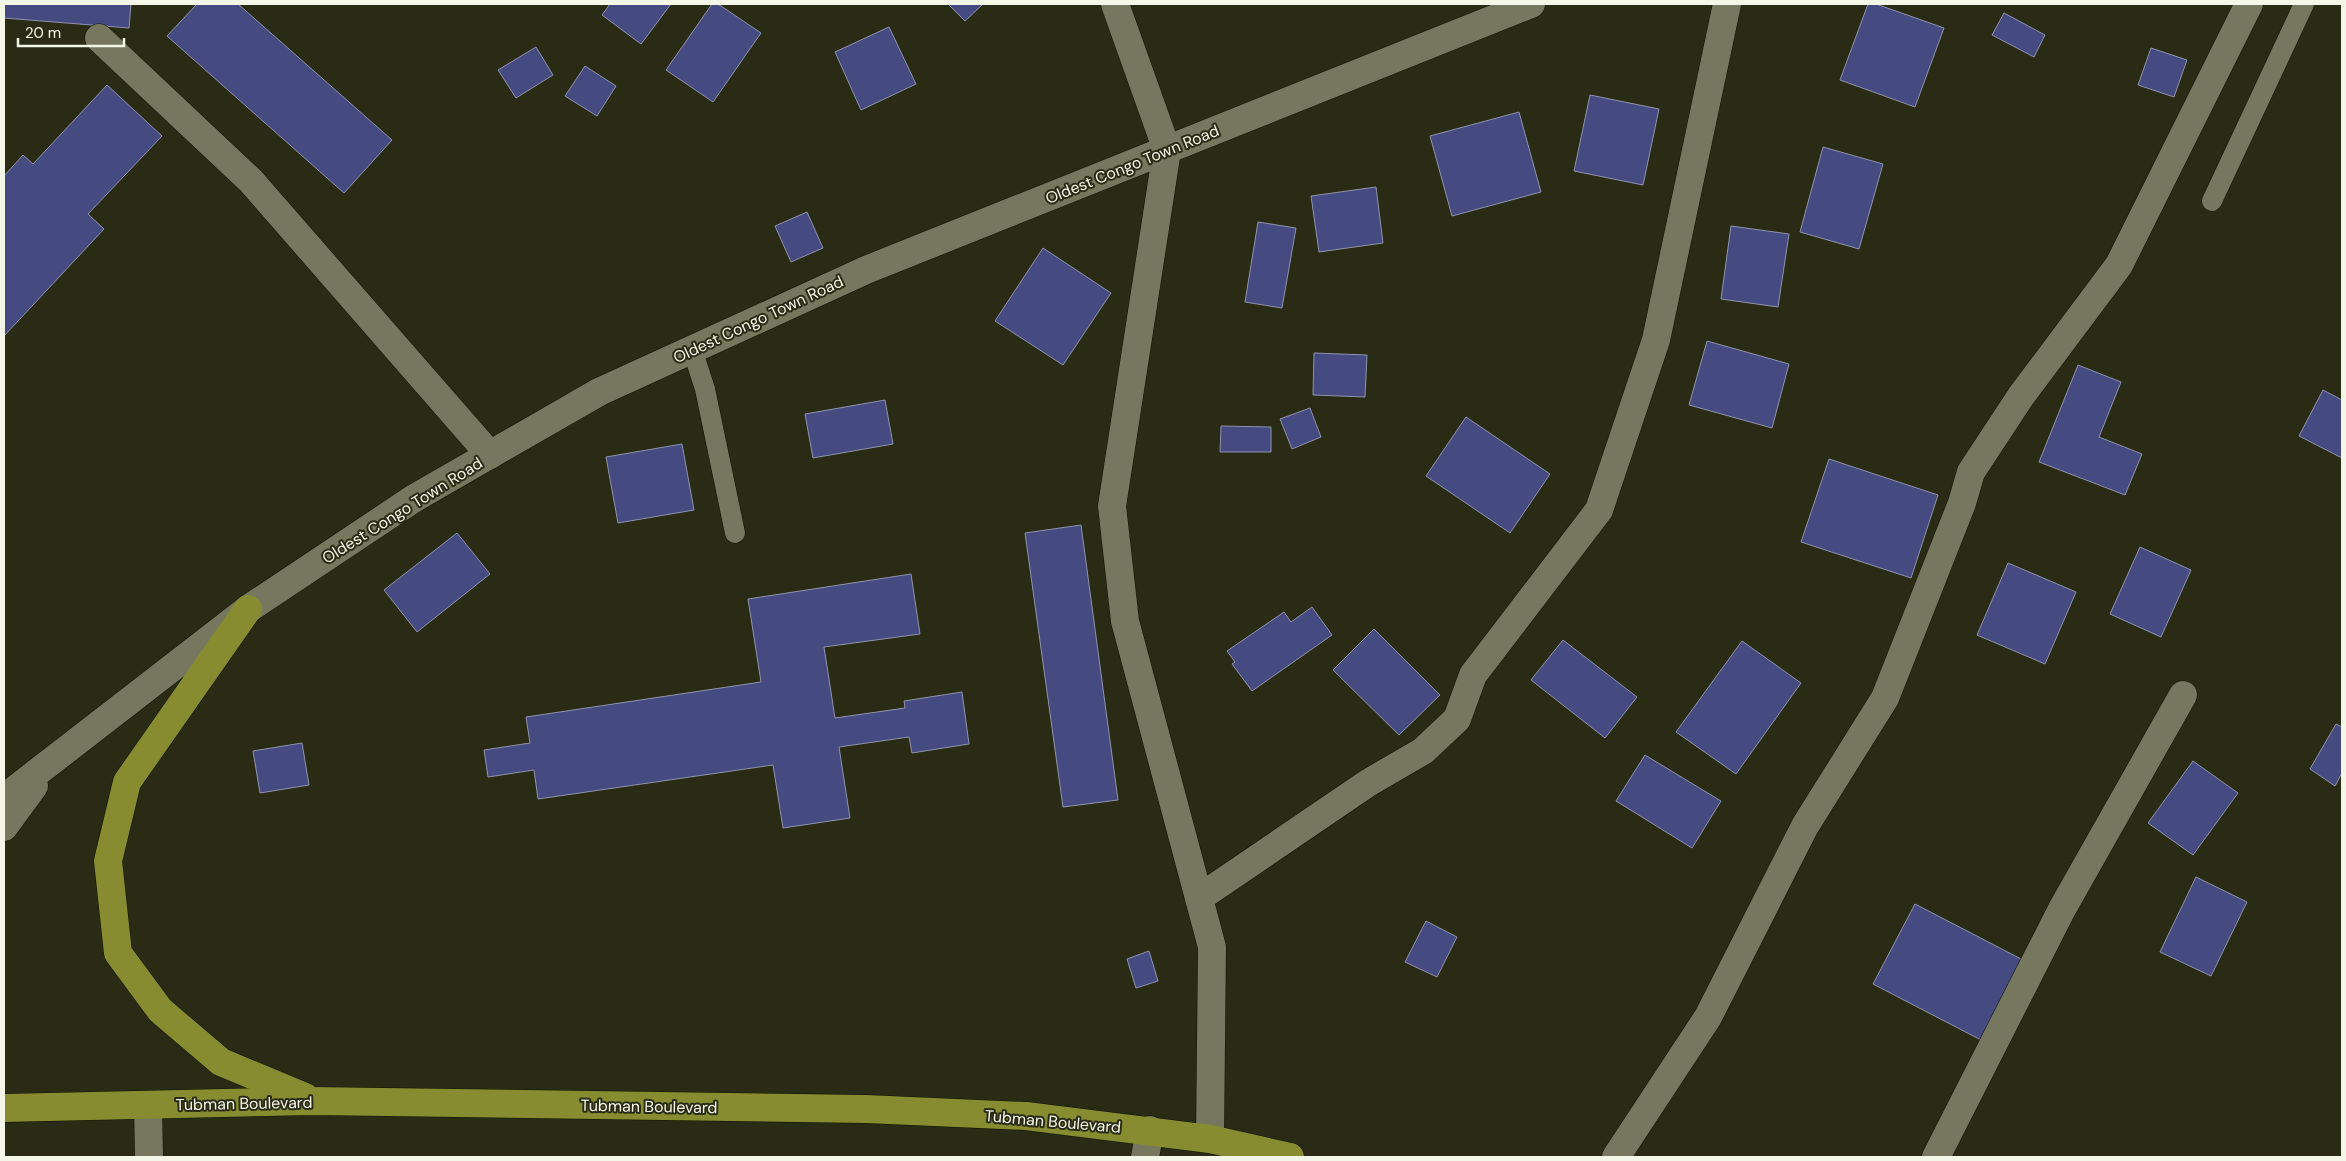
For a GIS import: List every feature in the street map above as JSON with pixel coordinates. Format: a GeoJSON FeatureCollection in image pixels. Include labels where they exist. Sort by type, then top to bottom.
{"type":"FeatureCollection","features":[{"type":"Feature","properties":{"kind":"highway"},"geometry":{"type":"LineString","coordinates":[[248,609],[127,782],[108,861],[118,953],[160,1010],[221,1062],[313,1101]]}},
{"type":"Feature","properties":{"kind":"highway","name":"Tubman Boulevard"},"geometry":{"type":"LineString","coordinates":[[4,1108],[313,1101],[866,1110],[1026,1116],[1210,1138],[1290,1157]]}},
{"type":"Feature","properties":{"kind":"street"},"geometry":{"type":"LineString","coordinates":[[1115,4],[1167,150],[1112,506],[1125,621],[1212,947],[1210,1138]]}},
{"type":"Feature","properties":{"kind":"street","name":"Oldest Congo Town Road"},"geometry":{"type":"LineString","coordinates":[[4,798],[248,609],[413,499],[599,392],[866,270],[1532,4]]}},
{"type":"Feature","properties":{"kind":"street"},"geometry":{"type":"LineString","coordinates":[[1199,898],[1368,783],[1422,751],[1457,719],[1473,675],[1599,510],[1656,340],[1727,4]]}},
{"type":"Feature","properties":{"kind":"street"},"geometry":{"type":"LineString","coordinates":[[1616,1157],[1708,1017],[1806,826],[1885,698],[1962,504],[1971,472],[2020,396],[2119,265],[2249,4]]}},
{"type":"Feature","properties":{"kind":"street"},"geometry":{"type":"LineString","coordinates":[[99,38],[251,180],[490,455]]}},
{"type":"Feature","properties":{"kind":"street"},"geometry":{"type":"LineString","coordinates":[[1936,1157],[2062,909],[2183,695]]}},
{"type":"Feature","properties":{"kind":"street"},"geometry":{"type":"LineString","coordinates":[[4,827],[53,760]]}},
{"type":"Feature","properties":{"kind":"street"},"geometry":{"type":"LineString","coordinates":[[148,1105],[149,1157]]}},
{"type":"Feature","properties":{"kind":"street"},"geometry":{"type":"LineString","coordinates":[[1145,1157],[1150,1130]]}},
{"type":"Feature","properties":{"kind":"lane"},"geometry":{"type":"LineString","coordinates":[[2212,201],[2304,4]]}},
{"type":"Feature","properties":{"kind":"lane"},"geometry":{"type":"LineString","coordinates":[[692,349],[705,389],[735,534]]}},
{"type":"Feature","properties":{"kind":"building"},"geometry":{"type":"Polygon","coordinates":[[[4,4],[131,4],[129,28],[4,18],[4,4]]]}},
{"type":"Feature","properties":{"kind":"building"},"geometry":{"type":"Polygon","coordinates":[[[197,4],[238,4],[392,140],[344,193],[167,36],[197,4]]]}},
{"type":"Feature","properties":{"kind":"building"},"geometry":{"type":"Polygon","coordinates":[[[610,4],[671,4],[641,44],[602,15],[610,4]]]}},
{"type":"Feature","properties":{"kind":"building"},"geometry":{"type":"Polygon","coordinates":[[[712,4],[718,4],[761,33],[713,102],[666,70],[712,4]]]}},
{"type":"Feature","properties":{"kind":"building"},"geometry":{"type":"Polygon","coordinates":[[[948,4],[983,4],[965,21],[948,4]]]}},
{"type":"Feature","properties":{"kind":"building"},"geometry":{"type":"Polygon","coordinates":[[[1868,4],[1876,4],[1944,28],[1915,107],[1840,80],[1868,4]]]}},
{"type":"Feature","properties":{"kind":"building"},"geometry":{"type":"Polygon","coordinates":[[[2004,13],[2045,35],[2034,57],[1992,35],[2004,13]]]}},
{"type":"Feature","properties":{"kind":"building"},"geometry":{"type":"Polygon","coordinates":[[[889,27],[916,84],[861,110],[835,52],[889,27]]]}},
{"type":"Feature","properties":{"kind":"building"},"geometry":{"type":"Polygon","coordinates":[[[536,47],[553,75],[516,98],[498,70],[536,47]]]}},
{"type":"Feature","properties":{"kind":"building"},"geometry":{"type":"Polygon","coordinates":[[[2151,48],[2187,60],[2174,97],[2138,85],[2151,48]]]}},
{"type":"Feature","properties":{"kind":"building"},"geometry":{"type":"Polygon","coordinates":[[[585,66],[616,86],[597,116],[565,96],[585,66]]]}},
{"type":"Feature","properties":{"kind":"building"},"geometry":{"type":"Polygon","coordinates":[[[107,85],[162,136],[88,214],[104,229],[4,336],[4,176],[23,155],[33,164],[107,85]]]}},
{"type":"Feature","properties":{"kind":"building"},"geometry":{"type":"Polygon","coordinates":[[[1590,95],[1659,109],[1643,185],[1574,171],[1590,95]]]}},
{"type":"Feature","properties":{"kind":"building"},"geometry":{"type":"Polygon","coordinates":[[[1519,112],[1541,192],[1452,216],[1430,136],[1519,112]]]}},
{"type":"Feature","properties":{"kind":"building"},"geometry":{"type":"Polygon","coordinates":[[[1823,147],[1883,164],[1859,249],[1800,232],[1823,147]]]}},
{"type":"Feature","properties":{"kind":"building"},"geometry":{"type":"Polygon","coordinates":[[[1376,187],[1383,243],[1319,252],[1311,196],[1376,187]]]}},
{"type":"Feature","properties":{"kind":"building"},"geometry":{"type":"Polygon","coordinates":[[[807,212],[823,248],[791,262],[775,226],[807,212]]]}},
{"type":"Feature","properties":{"kind":"building"},"geometry":{"type":"Polygon","coordinates":[[[1258,222],[1296,228],[1282,308],[1245,302],[1258,222]]]}},
{"type":"Feature","properties":{"kind":"building"},"geometry":{"type":"Polygon","coordinates":[[[1731,226],[1789,234],[1778,307],[1721,299],[1731,226]]]}},
{"type":"Feature","properties":{"kind":"building"},"geometry":{"type":"Polygon","coordinates":[[[1043,248],[1111,293],[1063,365],[995,321],[1043,248]]]}},
{"type":"Feature","properties":{"kind":"building"},"geometry":{"type":"Polygon","coordinates":[[[1707,341],[1789,364],[1772,428],[1689,405],[1707,341]]]}},
{"type":"Feature","properties":{"kind":"building"},"geometry":{"type":"Polygon","coordinates":[[[1314,353],[1367,355],[1365,397],[1313,395],[1314,353]]]}},
{"type":"Feature","properties":{"kind":"building"},"geometry":{"type":"Polygon","coordinates":[[[2078,365],[2121,382],[2099,437],[2142,454],[2125,495],[2039,462],[2078,365]]]}},
{"type":"Feature","properties":{"kind":"building"},"geometry":{"type":"Polygon","coordinates":[[[2323,390],[2342,400],[2342,458],[2299,436],[2323,390]]]}},
{"type":"Feature","properties":{"kind":"building"},"geometry":{"type":"Polygon","coordinates":[[[885,400],[893,444],[813,458],[805,414],[885,400]]]}},
{"type":"Feature","properties":{"kind":"building"},"geometry":{"type":"Polygon","coordinates":[[[1310,408],[1321,437],[1292,449],[1280,419],[1310,408]]]}},
{"type":"Feature","properties":{"kind":"building"},"geometry":{"type":"Polygon","coordinates":[[[1466,417],[1550,474],[1510,533],[1426,476],[1466,417]]]}},
{"type":"Feature","properties":{"kind":"building"},"geometry":{"type":"Polygon","coordinates":[[[1221,426],[1271,427],[1271,452],[1220,452],[1221,426]]]}},
{"type":"Feature","properties":{"kind":"building"},"geometry":{"type":"Polygon","coordinates":[[[682,444],[694,510],[618,523],[606,457],[682,444]]]}},
{"type":"Feature","properties":{"kind":"building"},"geometry":{"type":"Polygon","coordinates":[[[1829,459],[1938,495],[1911,578],[1801,542],[1829,459]]]}},
{"type":"Feature","properties":{"kind":"building"},"geometry":{"type":"Polygon","coordinates":[[[1081,525],[1118,800],[1063,807],[1025,533],[1081,525]]]}},
{"type":"Feature","properties":{"kind":"building"},"geometry":{"type":"Polygon","coordinates":[[[457,533],[490,574],[417,632],[384,590],[457,533]]]}},
{"type":"Feature","properties":{"kind":"building"},"geometry":{"type":"Polygon","coordinates":[[[2140,547],[2191,570],[2161,637],[2110,614],[2140,547]]]}},
{"type":"Feature","properties":{"kind":"building"},"geometry":{"type":"Polygon","coordinates":[[[2008,563],[2076,592],[2045,664],[1977,635],[2008,563]]]}},
{"type":"Feature","properties":{"kind":"building"},"geometry":{"type":"Polygon","coordinates":[[[911,574],[920,634],[824,647],[835,718],[905,708],[904,701],[962,692],[969,744],[912,753],[909,737],[839,747],[850,818],[783,828],[773,765],[538,799],[534,770],[488,777],[484,750],[530,743],[526,717],[761,682],[748,599],[911,574]]]}},
{"type":"Feature","properties":{"kind":"building"},"geometry":{"type":"Polygon","coordinates":[[[1312,607],[1332,635],[1252,691],[1232,664],[1235,662],[1227,651],[1284,612],[1291,622],[1312,607]]]}},
{"type":"Feature","properties":{"kind":"building"},"geometry":{"type":"Polygon","coordinates":[[[1374,629],[1440,695],[1399,735],[1333,670],[1374,629]]]}},
{"type":"Feature","properties":{"kind":"building"},"geometry":{"type":"Polygon","coordinates":[[[1563,640],[1637,697],[1605,738],[1531,680],[1563,640]]]}},
{"type":"Feature","properties":{"kind":"building"},"geometry":{"type":"Polygon","coordinates":[[[1742,641],[1801,683],[1736,774],[1676,732],[1742,641]]]}},
{"type":"Feature","properties":{"kind":"building"},"geometry":{"type":"Polygon","coordinates":[[[2336,724],[2342,727],[2342,773],[2335,786],[2310,769],[2336,724]]]}},
{"type":"Feature","properties":{"kind":"building"},"geometry":{"type":"Polygon","coordinates":[[[302,743],[309,785],[260,793],[253,751],[302,743]]]}},
{"type":"Feature","properties":{"kind":"building"},"geometry":{"type":"Polygon","coordinates":[[[1645,755],[1721,801],[1692,848],[1616,801],[1645,755]]]}},
{"type":"Feature","properties":{"kind":"building"},"geometry":{"type":"Polygon","coordinates":[[[2193,761],[2238,793],[2193,855],[2148,823],[2193,761]]]}},
{"type":"Feature","properties":{"kind":"building"},"geometry":{"type":"Polygon","coordinates":[[[2196,877],[2247,902],[2211,976],[2160,952],[2196,877]]]}},
{"type":"Feature","properties":{"kind":"building"},"geometry":{"type":"Polygon","coordinates":[[[1915,904],[2023,960],[1981,1040],[1873,984],[1915,904]]]}},
{"type":"Feature","properties":{"kind":"building"},"geometry":{"type":"Polygon","coordinates":[[[1426,921],[1457,937],[1437,977],[1405,962],[1426,921]]]}},
{"type":"Feature","properties":{"kind":"building"},"geometry":{"type":"Polygon","coordinates":[[[1149,951],[1158,981],[1136,988],[1127,959],[1149,951]]]}}]}
